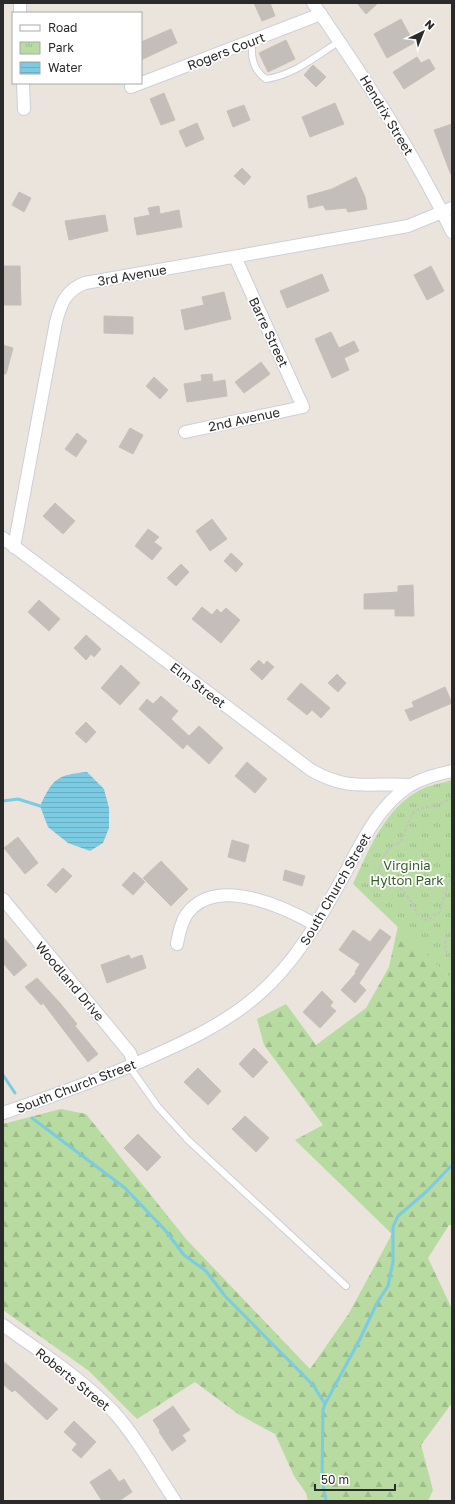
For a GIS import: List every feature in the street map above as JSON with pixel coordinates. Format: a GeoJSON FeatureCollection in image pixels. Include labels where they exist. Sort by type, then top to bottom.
{"type":"FeatureCollection","features":[{"type":"Feature","properties":{"kind":"street","name":"Hendrix Street"},"geometry":{"type":"LineString","coordinates":[[313,3],[374,92],[447,210],[452,232]]}},
{"type":"Feature","properties":{"kind":"street","name":"Rogers Court"},"geometry":{"type":"LineString","coordinates":[[142,83],[321,14]]}},
{"type":"Feature","properties":{"kind":"street"},"geometry":{"type":"LineString","coordinates":[[23,84],[24,109]]}},
{"type":"Feature","properties":{"kind":"street","name":"Rogers Court"},"geometry":{"type":"LineString","coordinates":[[131,87],[139,84]]}},
{"type":"Feature","properties":{"kind":"street","name":"3rd Avenue"},"geometry":{"type":"LineString","coordinates":[[14,547],[56,322],[62,303],[68,293],[85,283],[408,226],[447,210]]}},
{"type":"Feature","properties":{"kind":"street","name":"Barre Street"},"geometry":{"type":"LineString","coordinates":[[235,257],[303,407]]}},
{"type":"Feature","properties":{"kind":"street","name":"2nd Avenue"},"geometry":{"type":"LineString","coordinates":[[184,432],[303,407]]}},
{"type":"Feature","properties":{"kind":"street","name":"Elm Street"},"geometry":{"type":"LineString","coordinates":[[3,538],[311,770],[332,781],[350,785],[410,785]]}},
{"type":"Feature","properties":{"kind":"street","name":"South Church Street"},"geometry":{"type":"LineString","coordinates":[[3,1114],[132,1065],[203,1033],[243,1007],[260,994],[290,962],[316,925],[378,815],[393,798],[410,785],[427,778],[452,771]]}},
{"type":"Feature","properties":{"kind":"street"},"geometry":{"type":"LineString","coordinates":[[177,944],[182,925],[192,908],[209,898],[219,896],[259,900],[291,912],[316,925]]}},
{"type":"Feature","properties":{"kind":"street","name":"Woodland Drive"},"geometry":{"type":"LineString","coordinates":[[3,899],[130,1053],[132,1065]]}},
{"type":"Feature","properties":{"kind":"street","name":"Roberts Street"},"geometry":{"type":"LineString","coordinates":[[3,1325],[83,1384],[112,1411],[126,1427],[175,1501]]}},
{"type":"Feature","properties":{"kind":"lane"},"geometry":{"type":"LineString","coordinates":[[253,40],[251,50],[253,62],[258,73],[266,79],[280,77],[296,70],[340,41]]}},
{"type":"Feature","properties":{"kind":"lane"},"geometry":{"type":"LineString","coordinates":[[132,1065],[158,1107],[188,1140],[346,1286]]}},
{"type":"Feature","properties":{"kind":"path"},"geometry":{"type":"LineString","coordinates":[[452,798],[438,805],[418,809],[412,814],[402,839],[397,844],[391,846],[382,859],[379,871],[384,878],[399,887],[405,893],[418,913],[426,920],[440,913],[449,881],[452,879]]}},
{"type":"Feature","properties":{"kind":"path"},"geometry":{"type":"LineString","coordinates":[[452,933],[448,936],[445,943],[446,951],[452,961]]}},
{"type":"Feature","properties":{"kind":"green space","name":"Virginia Hylton Park"},"geometry":{"type":"Polygon","coordinates":[[[452,780],[452,979],[353,884],[379,831],[397,808],[407,798],[420,790],[431,785],[452,780]]]}},
{"type":"Feature","properties":{"kind":"green space"},"geometry":{"type":"Polygon","coordinates":[[[398,926],[452,979],[452,1225],[449,1225],[428,1258],[452,1309],[452,1403],[421,1445],[433,1490],[428,1501],[308,1501],[306,1493],[294,1476],[275,1434],[238,1414],[195,1382],[137,1419],[89,1371],[3,1310],[3,1124],[61,1109],[86,1114],[186,1239],[310,1369],[348,1315],[392,1234],[295,1140],[323,1125],[264,1045],[257,1019],[286,1004],[316,1045],[366,1008],[389,967],[398,926]]]}},
{"type":"Feature","properties":{"kind":"water"},"geometry":{"type":"Polygon","coordinates":[[[87,772],[104,789],[109,808],[109,828],[103,843],[90,851],[68,843],[48,827],[40,806],[49,789],[57,780],[69,775],[87,772]]]}},
{"type":"Feature","properties":{"kind":"building"},"geometry":{"type":"Polygon","coordinates":[[[254,3],[270,3],[275,16],[262,21],[254,3]]]}},
{"type":"Feature","properties":{"kind":"building"},"geometry":{"type":"Polygon","coordinates":[[[357,3],[378,3],[366,14],[357,3]]]}},
{"type":"Feature","properties":{"kind":"building"},"geometry":{"type":"Polygon","coordinates":[[[401,19],[414,43],[387,58],[374,34],[401,19]]]}},
{"type":"Feature","properties":{"kind":"building"},"geometry":{"type":"Polygon","coordinates":[[[171,29],[177,43],[142,60],[142,42],[171,29]]]}},
{"type":"Feature","properties":{"kind":"building"},"geometry":{"type":"Polygon","coordinates":[[[286,40],[295,59],[268,72],[259,53],[286,40]]]}},
{"type":"Feature","properties":{"kind":"building"},"geometry":{"type":"Polygon","coordinates":[[[417,57],[421,63],[429,59],[435,69],[404,89],[393,72],[417,57]]]}},
{"type":"Feature","properties":{"kind":"building"},"geometry":{"type":"Polygon","coordinates":[[[313,65],[326,77],[316,87],[304,75],[313,65]]]}},
{"type":"Feature","properties":{"kind":"building"},"geometry":{"type":"Polygon","coordinates":[[[164,93],[175,120],[161,125],[150,99],[164,93]]]}},
{"type":"Feature","properties":{"kind":"building"},"geometry":{"type":"Polygon","coordinates":[[[335,103],[344,124],[310,137],[302,117],[335,103]]]}},
{"type":"Feature","properties":{"kind":"building"},"geometry":{"type":"Polygon","coordinates":[[[244,105],[250,120],[233,127],[227,111],[244,105]]]}},
{"type":"Feature","properties":{"kind":"building"},"geometry":{"type":"Polygon","coordinates":[[[197,123],[204,139],[186,147],[179,131],[197,123]]]}},
{"type":"Feature","properties":{"kind":"building"},"geometry":{"type":"Polygon","coordinates":[[[452,124],[452,175],[451,175],[434,130],[452,124]]]}},
{"type":"Feature","properties":{"kind":"building"},"geometry":{"type":"Polygon","coordinates":[[[242,168],[251,177],[244,185],[234,176],[242,168]]]}},
{"type":"Feature","properties":{"kind":"building"},"geometry":{"type":"Polygon","coordinates":[[[356,177],[365,197],[367,209],[348,212],[346,208],[326,210],[323,205],[309,208],[307,196],[332,189],[356,177]]]}},
{"type":"Feature","properties":{"kind":"building"},"geometry":{"type":"Polygon","coordinates":[[[19,192],[31,198],[24,212],[12,205],[19,192]]]}},
{"type":"Feature","properties":{"kind":"building"},"geometry":{"type":"Polygon","coordinates":[[[159,206],[160,214],[179,210],[182,227],[137,235],[134,218],[150,215],[148,208],[159,206]]]}},
{"type":"Feature","properties":{"kind":"building"},"geometry":{"type":"Polygon","coordinates":[[[105,215],[108,231],[69,240],[65,221],[105,215]]]}},
{"type":"Feature","properties":{"kind":"building"},"geometry":{"type":"Polygon","coordinates":[[[3,266],[20,266],[21,305],[4,305],[3,266]]]}},
{"type":"Feature","properties":{"kind":"building"},"geometry":{"type":"Polygon","coordinates":[[[431,266],[444,291],[427,300],[414,275],[431,266]]]}},
{"type":"Feature","properties":{"kind":"building"},"geometry":{"type":"Polygon","coordinates":[[[322,274],[329,291],[287,308],[280,291],[322,274]]]}},
{"type":"Feature","properties":{"kind":"building"},"geometry":{"type":"Polygon","coordinates":[[[224,292],[231,319],[185,330],[181,310],[204,305],[202,297],[224,292]]]}},
{"type":"Feature","properties":{"kind":"building"},"geometry":{"type":"Polygon","coordinates":[[[104,316],[133,317],[133,334],[104,333],[104,316]]]}},
{"type":"Feature","properties":{"kind":"building"},"geometry":{"type":"Polygon","coordinates":[[[331,332],[339,348],[354,341],[359,351],[344,358],[349,370],[332,378],[315,339],[331,332]]]}},
{"type":"Feature","properties":{"kind":"building"},"geometry":{"type":"Polygon","coordinates":[[[3,345],[13,348],[6,374],[3,374],[3,345]]]}},
{"type":"Feature","properties":{"kind":"building"},"geometry":{"type":"Polygon","coordinates":[[[261,362],[270,374],[244,393],[235,382],[261,362]]]}},
{"type":"Feature","properties":{"kind":"building"},"geometry":{"type":"Polygon","coordinates":[[[212,374],[213,382],[225,380],[227,396],[187,402],[184,384],[202,381],[201,375],[212,374]]]}},
{"type":"Feature","properties":{"kind":"building"},"geometry":{"type":"Polygon","coordinates":[[[154,377],[168,390],[160,399],[146,386],[154,377]]]}},
{"type":"Feature","properties":{"kind":"building"},"geometry":{"type":"Polygon","coordinates":[[[130,428],[143,435],[133,454],[119,447],[130,428]]]}},
{"type":"Feature","properties":{"kind":"building"},"geometry":{"type":"Polygon","coordinates":[[[77,433],[87,441],[76,457],[65,449],[77,433]]]}},
{"type":"Feature","properties":{"kind":"building"},"geometry":{"type":"Polygon","coordinates":[[[55,503],[75,521],[63,534],[43,516],[55,503]]]}},
{"type":"Feature","properties":{"kind":"building"},"geometry":{"type":"Polygon","coordinates":[[[212,519],[227,539],[210,551],[196,531],[212,519]]]}},
{"type":"Feature","properties":{"kind":"building"},"geometry":{"type":"Polygon","coordinates":[[[148,529],[159,537],[154,542],[162,548],[152,560],[135,546],[148,529]]]}},
{"type":"Feature","properties":{"kind":"building"},"geometry":{"type":"Polygon","coordinates":[[[231,553],[243,564],[236,572],[224,561],[231,553]]]}},
{"type":"Feature","properties":{"kind":"building"},"geometry":{"type":"Polygon","coordinates":[[[181,564],[189,572],[176,586],[167,578],[181,564]]]}},
{"type":"Feature","properties":{"kind":"building"},"geometry":{"type":"Polygon","coordinates":[[[413,585],[414,616],[395,616],[395,609],[364,609],[364,594],[398,592],[398,586],[413,585]]]}},
{"type":"Feature","properties":{"kind":"building"},"geometry":{"type":"Polygon","coordinates":[[[39,600],[60,619],[49,631],[28,612],[39,600]]]}},
{"type":"Feature","properties":{"kind":"building"},"geometry":{"type":"Polygon","coordinates":[[[202,607],[212,615],[217,609],[221,613],[226,608],[240,620],[221,643],[192,619],[202,607]]]}},
{"type":"Feature","properties":{"kind":"building"},"geometry":{"type":"Polygon","coordinates":[[[86,635],[101,649],[94,657],[91,654],[86,660],[74,648],[86,635]]]}},
{"type":"Feature","properties":{"kind":"building"},"geometry":{"type":"Polygon","coordinates":[[[259,660],[264,665],[267,661],[274,667],[262,680],[250,669],[259,660]]]}},
{"type":"Feature","properties":{"kind":"building"},"geometry":{"type":"Polygon","coordinates":[[[121,665],[140,683],[120,705],[101,688],[121,665]]]}},
{"type":"Feature","properties":{"kind":"building"},"geometry":{"type":"Polygon","coordinates":[[[337,674],[346,683],[338,692],[328,683],[337,674]]]}},
{"type":"Feature","properties":{"kind":"building"},"geometry":{"type":"Polygon","coordinates":[[[301,683],[330,708],[321,718],[312,710],[307,715],[287,699],[301,683]]]}},
{"type":"Feature","properties":{"kind":"building"},"geometry":{"type":"Polygon","coordinates":[[[445,687],[452,703],[410,721],[405,710],[414,707],[412,702],[445,687]]]}},
{"type":"Feature","properties":{"kind":"building"},"geometry":{"type":"Polygon","coordinates":[[[161,696],[178,711],[171,719],[189,736],[199,726],[223,748],[209,764],[187,744],[183,749],[139,709],[147,699],[153,704],[161,696]]]}},
{"type":"Feature","properties":{"kind":"building"},"geometry":{"type":"Polygon","coordinates":[[[86,722],[96,732],[86,743],[75,733],[86,722]]]}},
{"type":"Feature","properties":{"kind":"building"},"geometry":{"type":"Polygon","coordinates":[[[247,762],[267,779],[255,793],[235,776],[247,762]]]}},
{"type":"Feature","properties":{"kind":"building"},"geometry":{"type":"Polygon","coordinates":[[[18,837],[38,863],[25,874],[4,848],[18,837]]]}},
{"type":"Feature","properties":{"kind":"building"},"geometry":{"type":"Polygon","coordinates":[[[232,840],[249,845],[245,862],[228,857],[232,840]]]}},
{"type":"Feature","properties":{"kind":"building"},"geometry":{"type":"Polygon","coordinates":[[[161,861],[188,889],[171,906],[143,878],[161,861]]]}},
{"type":"Feature","properties":{"kind":"building"},"geometry":{"type":"Polygon","coordinates":[[[63,868],[72,876],[56,893],[47,885],[63,868]]]}},
{"type":"Feature","properties":{"kind":"building"},"geometry":{"type":"Polygon","coordinates":[[[285,870],[305,876],[302,886],[283,880],[285,870]]]}},
{"type":"Feature","properties":{"kind":"building"},"geometry":{"type":"Polygon","coordinates":[[[134,872],[145,882],[133,895],[122,885],[134,872]]]}},
{"type":"Feature","properties":{"kind":"building"},"geometry":{"type":"Polygon","coordinates":[[[380,929],[391,937],[359,983],[366,990],[355,1003],[341,990],[356,973],[355,972],[360,964],[339,950],[353,930],[370,942],[380,929]]]}},
{"type":"Feature","properties":{"kind":"building"},"geometry":{"type":"Polygon","coordinates":[[[3,937],[27,965],[14,976],[3,963],[3,937]]]}},
{"type":"Feature","properties":{"kind":"building"},"geometry":{"type":"Polygon","coordinates":[[[129,955],[131,959],[142,955],[146,968],[107,983],[101,965],[129,955]]]}},
{"type":"Feature","properties":{"kind":"building"},"geometry":{"type":"Polygon","coordinates":[[[37,978],[77,1024],[75,1026],[98,1054],[88,1062],[43,1003],[41,1005],[25,987],[37,978]]]}},
{"type":"Feature","properties":{"kind":"building"},"geometry":{"type":"Polygon","coordinates":[[[322,991],[333,1002],[330,1006],[336,1011],[320,1028],[303,1012],[322,991]]]}},
{"type":"Feature","properties":{"kind":"building"},"geometry":{"type":"Polygon","coordinates":[[[254,1048],[268,1062],[253,1078],[239,1064],[254,1048]]]}},
{"type":"Feature","properties":{"kind":"building"},"geometry":{"type":"Polygon","coordinates":[[[198,1068],[221,1091],[208,1105],[184,1082],[198,1068]]]}},
{"type":"Feature","properties":{"kind":"building"},"geometry":{"type":"Polygon","coordinates":[[[245,1116],[269,1138],[256,1152],[232,1129],[245,1116]]]}},
{"type":"Feature","properties":{"kind":"building"},"geometry":{"type":"Polygon","coordinates":[[[138,1134],[161,1157],[147,1171],[124,1148],[138,1134]]]}},
{"type":"Feature","properties":{"kind":"building"},"geometry":{"type":"Polygon","coordinates":[[[3,1361],[58,1409],[47,1420],[15,1390],[12,1392],[3,1384],[3,1361]]]}},
{"type":"Feature","properties":{"kind":"building"},"geometry":{"type":"Polygon","coordinates":[[[173,1406],[190,1430],[182,1435],[186,1441],[172,1451],[153,1420],[173,1406]]]}},
{"type":"Feature","properties":{"kind":"building"},"geometry":{"type":"Polygon","coordinates":[[[74,1421],[96,1442],[81,1458],[72,1450],[77,1444],[64,1432],[74,1421]]]}},
{"type":"Feature","properties":{"kind":"building"},"geometry":{"type":"Polygon","coordinates":[[[110,1469],[119,1482],[124,1479],[132,1492],[119,1501],[102,1501],[90,1482],[110,1469]]]}},
{"type":"Feature","properties":{"kind":"waterway"},"geometry":{"type":"LineString","coordinates":[[3,801],[18,799],[40,806]]}},
{"type":"Feature","properties":{"kind":"waterway"},"geometry":{"type":"LineString","coordinates":[[3,1075],[15,1093]]}},
{"type":"Feature","properties":{"kind":"waterway"},"geometry":{"type":"LineString","coordinates":[[32,1118],[125,1188],[165,1230],[184,1255],[206,1271],[225,1296],[313,1385],[325,1404]]}},
{"type":"Feature","properties":{"kind":"waterway"},"geometry":{"type":"LineString","coordinates":[[326,1501],[322,1478],[323,1410],[325,1404],[360,1339],[377,1303],[388,1286],[393,1262],[393,1227],[398,1216],[426,1192],[452,1165]]}}]}
